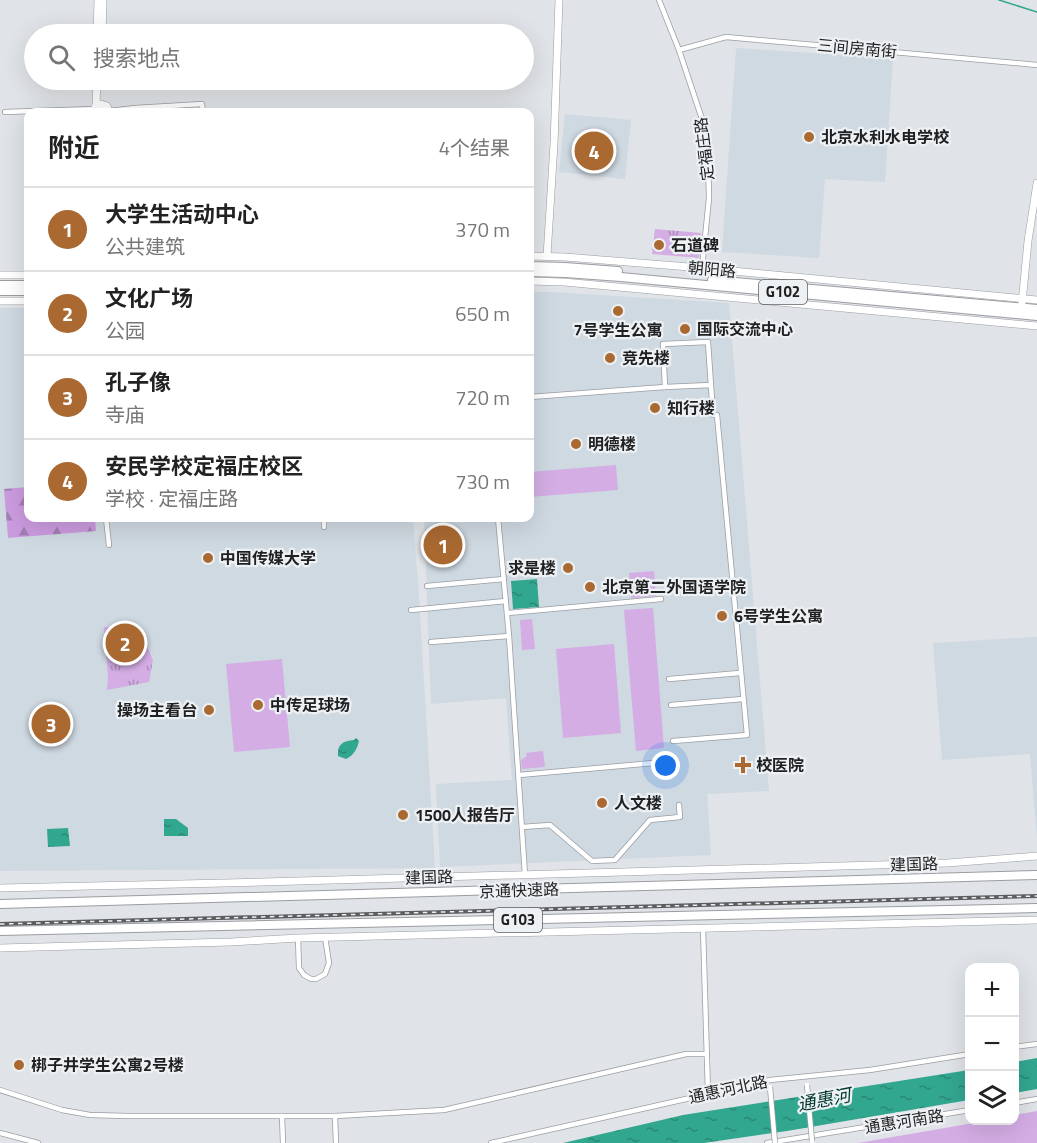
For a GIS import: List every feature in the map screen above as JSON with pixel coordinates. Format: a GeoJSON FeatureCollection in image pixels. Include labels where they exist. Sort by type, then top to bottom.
{"type":"FeatureCollection","features":[{"type":"Feature","properties":{"kind":"highway","name":"朝阳路"},"geometry":{"type":"LineString","coordinates":[[534,266],[593,269],[768,292]]}},
{"type":"Feature","properties":{"kind":"highway","name":"朝阳路"},"geometry":{"type":"LineString","coordinates":[[534,272],[612,276],[768,292],[1022,312],[1037,316]]}},
{"type":"Feature","properties":{"kind":"highway"},"geometry":{"type":"LineString","coordinates":[[0,285],[24,285]]}},
{"type":"Feature","properties":{"kind":"highway"},"geometry":{"type":"LineString","coordinates":[[0,291],[24,291]]}},
{"type":"Feature","properties":{"kind":"highway","name":"朝阳路"},"geometry":{"type":"LineString","coordinates":[[1022,312],[1037,309]]}},
{"type":"Feature","properties":{"kind":"highway","name":"京通快速路"},"geometry":{"type":"LineString","coordinates":[[0,904],[990,877],[1037,873]]}},
{"type":"Feature","properties":{"kind":"highway","name":"京通快速路"},"geometry":{"type":"LineString","coordinates":[[0,931],[1037,908]]}},
{"type":"Feature","properties":{"kind":"main road"},"geometry":{"type":"LineString","coordinates":[[97,24],[98,0]]}},
{"type":"Feature","properties":{"kind":"main road"},"geometry":{"type":"LineString","coordinates":[[102,24],[103,0]]}},
{"type":"Feature","properties":{"kind":"main road"},"geometry":{"type":"LineString","coordinates":[[547,256],[559,0]]}},
{"type":"Feature","properties":{"kind":"main road"},"geometry":{"type":"LineString","coordinates":[[96,108],[97,90]]}},
{"type":"Feature","properties":{"kind":"main road"},"geometry":{"type":"LineString","coordinates":[[96,108],[99,90]]}},
{"type":"Feature","properties":{"kind":"main road"},"geometry":{"type":"LineString","coordinates":[[1022,312],[1028,242],[1037,183]]}},
{"type":"Feature","properties":{"kind":"main road","name":"朝阳路"},"geometry":{"type":"LineString","coordinates":[[534,256],[769,274],[1022,312],[1037,326]]}},
{"type":"Feature","properties":{"kind":"main road"},"geometry":{"type":"LineString","coordinates":[[768,292],[769,274]]}},
{"type":"Feature","properties":{"kind":"main road"},"geometry":{"type":"LineString","coordinates":[[0,275],[24,275]]}},
{"type":"Feature","properties":{"kind":"main road","name":"朝阳路"},"geometry":{"type":"LineString","coordinates":[[534,281],[768,292]]}},
{"type":"Feature","properties":{"kind":"main road","name":"朝阳路"},"geometry":{"type":"LineString","coordinates":[[1022,312],[1037,300]]}},
{"type":"Feature","properties":{"kind":"main road"},"geometry":{"type":"LineString","coordinates":[[0,302],[24,301]]}},
{"type":"Feature","properties":{"kind":"main road","name":"建国路"},"geometry":{"type":"LineString","coordinates":[[0,888],[948,863],[1037,856]]}},
{"type":"Feature","properties":{"kind":"main road"},"geometry":{"type":"LineString","coordinates":[[0,948],[231,942],[325,937],[1037,920]]}},
{"type":"Feature","properties":{"kind":"street","name":"定福庄路"},"geometry":{"type":"LineString","coordinates":[[659,0],[679,50],[702,119],[708,158],[709,198],[702,268]]}},
{"type":"Feature","properties":{"kind":"street","name":"三间房南街"},"geometry":{"type":"LineString","coordinates":[[679,50],[726,37],[1037,64]]}},
{"type":"Feature","properties":{"kind":"street"},"geometry":{"type":"LineString","coordinates":[[156,108],[202,104],[202,108]]}},
{"type":"Feature","properties":{"kind":"street"},"geometry":{"type":"LineString","coordinates":[[5,112],[24,111]]}},
{"type":"Feature","properties":{"kind":"street"},"geometry":{"type":"LineString","coordinates":[[665,387],[663,344],[708,342],[713,415],[717,415],[747,735],[674,741]]}},
{"type":"Feature","properties":{"kind":"street"},"geometry":{"type":"LineString","coordinates":[[534,397],[711,385]]}},
{"type":"Feature","properties":{"kind":"street"},"geometry":{"type":"LineString","coordinates":[[106,522],[109,545]]}},
{"type":"Feature","properties":{"kind":"street"},"geometry":{"type":"LineString","coordinates":[[324,522],[324,527]]}},
{"type":"Feature","properties":{"kind":"street"},"geometry":{"type":"LineString","coordinates":[[498,522],[509,636],[525,875]]}},
{"type":"Feature","properties":{"kind":"street"},"geometry":{"type":"LineString","coordinates":[[427,586],[504,579]]}},
{"type":"Feature","properties":{"kind":"street"},"geometry":{"type":"LineString","coordinates":[[507,613],[661,599]]}},
{"type":"Feature","properties":{"kind":"street"},"geometry":{"type":"LineString","coordinates":[[411,610],[506,601]]}},
{"type":"Feature","properties":{"kind":"street"},"geometry":{"type":"LineString","coordinates":[[431,642],[509,636]]}},
{"type":"Feature","properties":{"kind":"street"},"geometry":{"type":"LineString","coordinates":[[669,679],[740,673]]}},
{"type":"Feature","properties":{"kind":"street"},"geometry":{"type":"LineString","coordinates":[[671,705],[743,699]]}},
{"type":"Feature","properties":{"kind":"street"},"geometry":{"type":"LineString","coordinates":[[519,775],[675,761]]}},
{"type":"Feature","properties":{"kind":"street"},"geometry":{"type":"LineString","coordinates":[[522,827],[550,825],[592,861],[615,860],[650,820],[680,818],[679,805]]}},
{"type":"Feature","properties":{"kind":"street"},"geometry":{"type":"LineString","coordinates":[[703,928],[708,1093]]}},
{"type":"Feature","properties":{"kind":"street"},"geometry":{"type":"LineString","coordinates":[[298,938],[299,968],[310,979],[316,979],[326,974],[329,963],[325,937]]}},
{"type":"Feature","properties":{"kind":"street"},"geometry":{"type":"LineString","coordinates":[[1019,1046],[1037,1044]]}},
{"type":"Feature","properties":{"kind":"street"},"geometry":{"type":"LineString","coordinates":[[0,1090],[62,1110],[90,1115],[335,1116],[444,1110],[686,1054],[707,1054]]}},
{"type":"Feature","properties":{"kind":"street","name":"通惠河北路"},"geometry":{"type":"LineString","coordinates":[[491,1143],[770,1080],[870,1070],[965,1055]]}},
{"type":"Feature","properties":{"kind":"street"},"geometry":{"type":"LineString","coordinates":[[806,1076],[812,1142]]}},
{"type":"Feature","properties":{"kind":"street"},"geometry":{"type":"LineString","coordinates":[[770,1080],[775,1143]]}},
{"type":"Feature","properties":{"kind":"street"},"geometry":{"type":"LineString","coordinates":[[1019,1101],[1037,1099]]}},
{"type":"Feature","properties":{"kind":"street","name":"通惠河南路"},"geometry":{"type":"LineString","coordinates":[[767,1143],[965,1111]]}},
{"type":"Feature","properties":{"kind":"street"},"geometry":{"type":"LineString","coordinates":[[282,1116],[283,1143]]}},
{"type":"Feature","properties":{"kind":"street"},"geometry":{"type":"LineString","coordinates":[[335,1116],[336,1143]]}},
{"type":"Feature","properties":{"kind":"street"},"geometry":{"type":"LineString","coordinates":[[0,1133],[38,1143]]}},
{"type":"Feature","properties":{"kind":"shaded area","name":"北京水利水电学校"},"geometry":{"type":"Polygon","coordinates":[[[736,48],[893,58],[885,182],[825,179],[819,258],[722,252],[736,48]]]}},
{"type":"Feature","properties":{"kind":"shaded area"},"geometry":{"type":"Polygon","coordinates":[[[565,114],[631,120],[625,179],[559,172],[565,114]]]}},
{"type":"Feature","properties":{"kind":"shaded area","name":"北京第二外国语学院"},"geometry":{"type":"Polygon","coordinates":[[[534,292],[729,303],[769,791],[707,794],[711,855],[440,867],[436,784],[512,780],[506,698],[431,704],[424,522],[534,522],[534,292]]]}},
{"type":"Feature","properties":{"kind":"shaded area","name":"中国传媒大学"},"geometry":{"type":"Polygon","coordinates":[[[0,308],[24,308],[24,522],[413,522],[435,868],[0,871],[0,308]]]}},
{"type":"Feature","properties":{"kind":"shaded area"},"geometry":{"type":"Polygon","coordinates":[[[1037,637],[1037,837],[1030,754],[942,760],[933,643],[1037,637]]]}},
{"type":"Feature","properties":{"kind":"green space"},"geometry":{"type":"Polygon","coordinates":[[[655,229],[701,233],[699,258],[652,254],[655,229]]]}},
{"type":"Feature","properties":{"kind":"green space"},"geometry":{"type":"Polygon","coordinates":[[[616,465],[618,490],[534,497],[534,472],[616,465]]]}},
{"type":"Feature","properties":{"kind":"green space"},"geometry":{"type":"Polygon","coordinates":[[[24,487],[24,522],[95,522],[96,531],[8,538],[4,489],[24,487]]]}},
{"type":"Feature","properties":{"kind":"green space"},"geometry":{"type":"Polygon","coordinates":[[[654,571],[656,596],[631,598],[629,573],[654,571]]]}},
{"type":"Feature","properties":{"kind":"green space"},"geometry":{"type":"Polygon","coordinates":[[[653,608],[664,748],[636,751],[624,610],[653,608]]]}},
{"type":"Feature","properties":{"kind":"green space"},"geometry":{"type":"Polygon","coordinates":[[[532,619],[535,649],[522,650],[520,620],[532,619]]]}},
{"type":"Feature","properties":{"kind":"green space"},"geometry":{"type":"Polygon","coordinates":[[[138,625],[153,660],[149,682],[107,690],[104,627],[138,625]]]}},
{"type":"Feature","properties":{"kind":"green space"},"geometry":{"type":"Polygon","coordinates":[[[614,644],[621,733],[563,738],[556,649],[614,644]]]}},
{"type":"Feature","properties":{"kind":"green space","name":"中传足球场"},"geometry":{"type":"Polygon","coordinates":[[[282,659],[290,747],[234,752],[226,664],[282,659]]]}},
{"type":"Feature","properties":{"kind":"green space"},"geometry":{"type":"Polygon","coordinates":[[[543,751],[545,767],[522,769],[521,760],[527,756],[526,753],[543,751]]]}},
{"type":"Feature","properties":{"kind":"green space"},"geometry":{"type":"Polygon","coordinates":[[[1037,1111],[1037,1143],[858,1143],[965,1124],[1019,1125],[1019,1114],[1037,1111]]]}},
{"type":"Feature","properties":{"kind":"water"},"geometry":{"type":"Polygon","coordinates":[[[537,579],[539,607],[513,609],[511,581],[537,579]]]}},
{"type":"Feature","properties":{"kind":"water"},"geometry":{"type":"Polygon","coordinates":[[[356,738],[359,741],[353,754],[346,759],[338,756],[342,744],[356,738]]]}},
{"type":"Feature","properties":{"kind":"water"},"geometry":{"type":"Polygon","coordinates":[[[164,819],[176,819],[188,828],[188,836],[164,836],[164,819]]]}},
{"type":"Feature","properties":{"kind":"water"},"geometry":{"type":"Polygon","coordinates":[[[68,828],[70,846],[48,847],[47,829],[68,828]]]}},
{"type":"Feature","properties":{"kind":"water"},"geometry":{"type":"Polygon","coordinates":[[[1037,1058],[1037,1089],[1019,1092],[1019,1061],[1037,1058]]]}},
{"type":"Feature","properties":{"kind":"water","name":"通惠河"},"geometry":{"type":"Polygon","coordinates":[[[965,1071],[965,1101],[704,1143],[563,1143],[683,1115],[965,1071]]]}},
{"type":"Feature","properties":{"kind":"waterway"},"geometry":{"type":"LineString","coordinates":[[999,0],[1037,12]]}},
{"type":"Feature","properties":{"kind":"railway"},"geometry":{"type":"LineString","coordinates":[[0,924],[1037,896]]}},
{"type":"Feature","properties":{"kind":"place","name":"北京水利水电学校"},"geometry":{"type":"Point","coordinates":[809,137]}},
{"type":"Feature","properties":{"kind":"place","name":"安民学校定福庄校区"},"geometry":{"type":"Point","coordinates":[594,151]}},
{"type":"Feature","properties":{"kind":"place","name":"石道碑"},"geometry":{"type":"Point","coordinates":[659,245]}},
{"type":"Feature","properties":{"kind":"place","name":"7号学生公寓"},"geometry":{"type":"Point","coordinates":[618,311]}},
{"type":"Feature","properties":{"kind":"place","name":"国际交流中心"},"geometry":{"type":"Point","coordinates":[685,329]}},
{"type":"Feature","properties":{"kind":"place","name":"竞先楼"},"geometry":{"type":"Point","coordinates":[610,358]}},
{"type":"Feature","properties":{"kind":"place","name":"知行楼"},"geometry":{"type":"Point","coordinates":[655,408]}},
{"type":"Feature","properties":{"kind":"place","name":"明德楼"},"geometry":{"type":"Point","coordinates":[576,444]}},
{"type":"Feature","properties":{"kind":"place","name":"大学生活动中心"},"geometry":{"type":"Point","coordinates":[443,545]}},
{"type":"Feature","properties":{"kind":"place","name":"中国传媒大学"},"geometry":{"type":"Point","coordinates":[208,558]}},
{"type":"Feature","properties":{"kind":"place","name":"求是楼"},"geometry":{"type":"Point","coordinates":[568,568]}},
{"type":"Feature","properties":{"kind":"place","name":"北京第二外国语学院"},"geometry":{"type":"Point","coordinates":[590,587]}},
{"type":"Feature","properties":{"kind":"place","name":"6号学生公寓"},"geometry":{"type":"Point","coordinates":[722,616]}},
{"type":"Feature","properties":{"kind":"place","name":"文化广场"},"geometry":{"type":"Point","coordinates":[125,643]}},
{"type":"Feature","properties":{"kind":"place","name":"中传足球场"},"geometry":{"type":"Point","coordinates":[258,705]}},
{"type":"Feature","properties":{"kind":"place","name":"操场主看台"},"geometry":{"type":"Point","coordinates":[209,710]}},
{"type":"Feature","properties":{"kind":"place","name":"孔子像"},"geometry":{"type":"Point","coordinates":[51,724]}},
{"type":"Feature","properties":{"kind":"place","name":"校医院"},"geometry":{"type":"Point","coordinates":[743,765]}},
{"type":"Feature","properties":{"kind":"place","name":"人文楼"},"geometry":{"type":"Point","coordinates":[602,803]}},
{"type":"Feature","properties":{"kind":"place","name":"1500人报告厅"},"geometry":{"type":"Point","coordinates":[403,815]}},
{"type":"Feature","properties":{"kind":"place","name":"梆子井学生公寓2号楼"},"geometry":{"type":"Point","coordinates":[19,1065]}}]}
